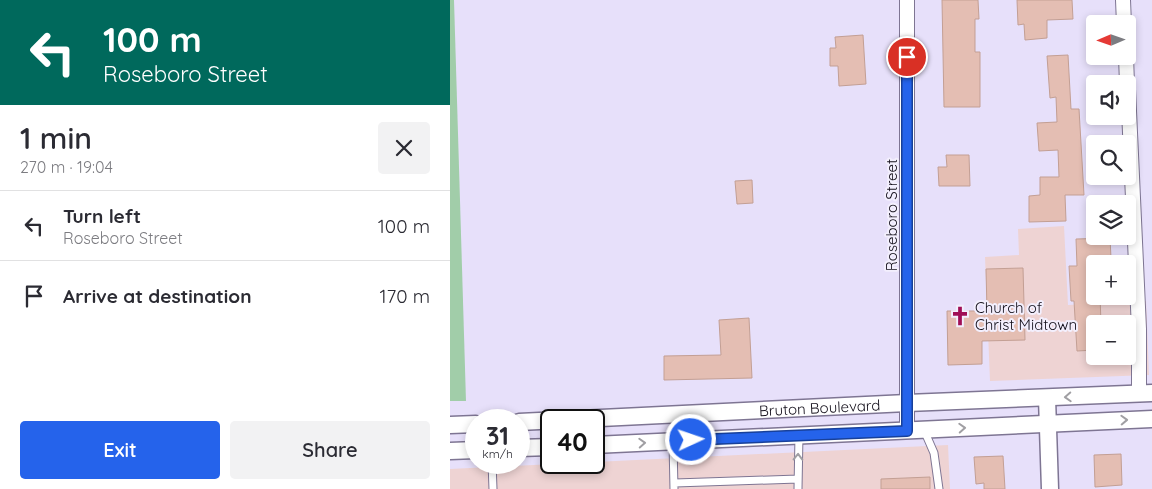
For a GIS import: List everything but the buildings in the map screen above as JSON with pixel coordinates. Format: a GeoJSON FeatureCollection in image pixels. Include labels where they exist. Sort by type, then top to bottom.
{"type":"FeatureCollection","features":[{"type":"Feature","properties":{"kind":"street","name":"Roseboro Street"},"geometry":{"type":"LineString","coordinates":[[907,0],[907,431]]}},
{"type":"Feature","properties":{"kind":"street"},"geometry":{"type":"LineString","coordinates":[[1123,0],[1124,15]]}},
{"type":"Feature","properties":{"kind":"street"},"geometry":{"type":"LineString","coordinates":[[1130,125],[1139,329],[1145,393]]}},
{"type":"Feature","properties":{"kind":"street","name":"Bruton Boulevard"},"geometry":{"type":"LineString","coordinates":[[530,421],[1145,393]]}},
{"type":"Feature","properties":{"kind":"street"},"geometry":{"type":"LineString","coordinates":[[1047,398],[1050,489]]}},
{"type":"Feature","properties":{"kind":"street"},"geometry":{"type":"LineString","coordinates":[[672,414],[673,441]]}},
{"type":"Feature","properties":{"kind":"street","name":"Bruton Boulevard"},"geometry":{"type":"LineString","coordinates":[[605,444],[1152,419]]}},
{"type":"Feature","properties":{"kind":"street"},"geometry":{"type":"LineString","coordinates":[[450,425],[465,424]]}},
{"type":"Feature","properties":{"kind":"street"},"geometry":{"type":"LineString","coordinates":[[450,451],[465,450]]}},
{"type":"Feature","properties":{"kind":"lane"},"geometry":{"type":"LineString","coordinates":[[924,430],[934,453],[939,489]]}},
{"type":"Feature","properties":{"kind":"lane"},"geometry":{"type":"LineString","coordinates":[[798,489],[799,436]]}},
{"type":"Feature","properties":{"kind":"lane"},"geometry":{"type":"LineString","coordinates":[[673,441],[675,486],[798,479]]}},
{"type":"Feature","properties":{"kind":"lane"},"geometry":{"type":"LineString","coordinates":[[492,474],[493,489]]}},
{"type":"Feature","properties":{"kind":"shaded area"},"geometry":{"type":"Polygon","coordinates":[[[1064,226],[1068,305],[1136,305],[1136,302],[1146,301],[1149,375],[990,381],[985,257],[1019,255],[1018,229],[1064,226]]]}},
{"type":"Feature","properties":{"kind":"shaded area"},"geometry":{"type":"Polygon","coordinates":[[[948,445],[950,489],[450,489],[450,469],[465,468],[465,474],[530,474],[530,465],[540,465],[540,474],[605,474],[605,462],[948,445]]]}},
{"type":"Feature","properties":{"kind":"green space"},"geometry":{"type":"Polygon","coordinates":[[[450,0],[454,0],[466,401],[450,401],[450,0]]]}},
{"type":"Feature","properties":{"kind":"place","name":"Church of Christ Midtown"},"geometry":{"type":"Point","coordinates":[960,316]}},
{"type":"Feature","properties":{"kind":"route"},"geometry":{"type":"LineString","coordinates":[[691,440],[907,431],[907,57]]}}]}
